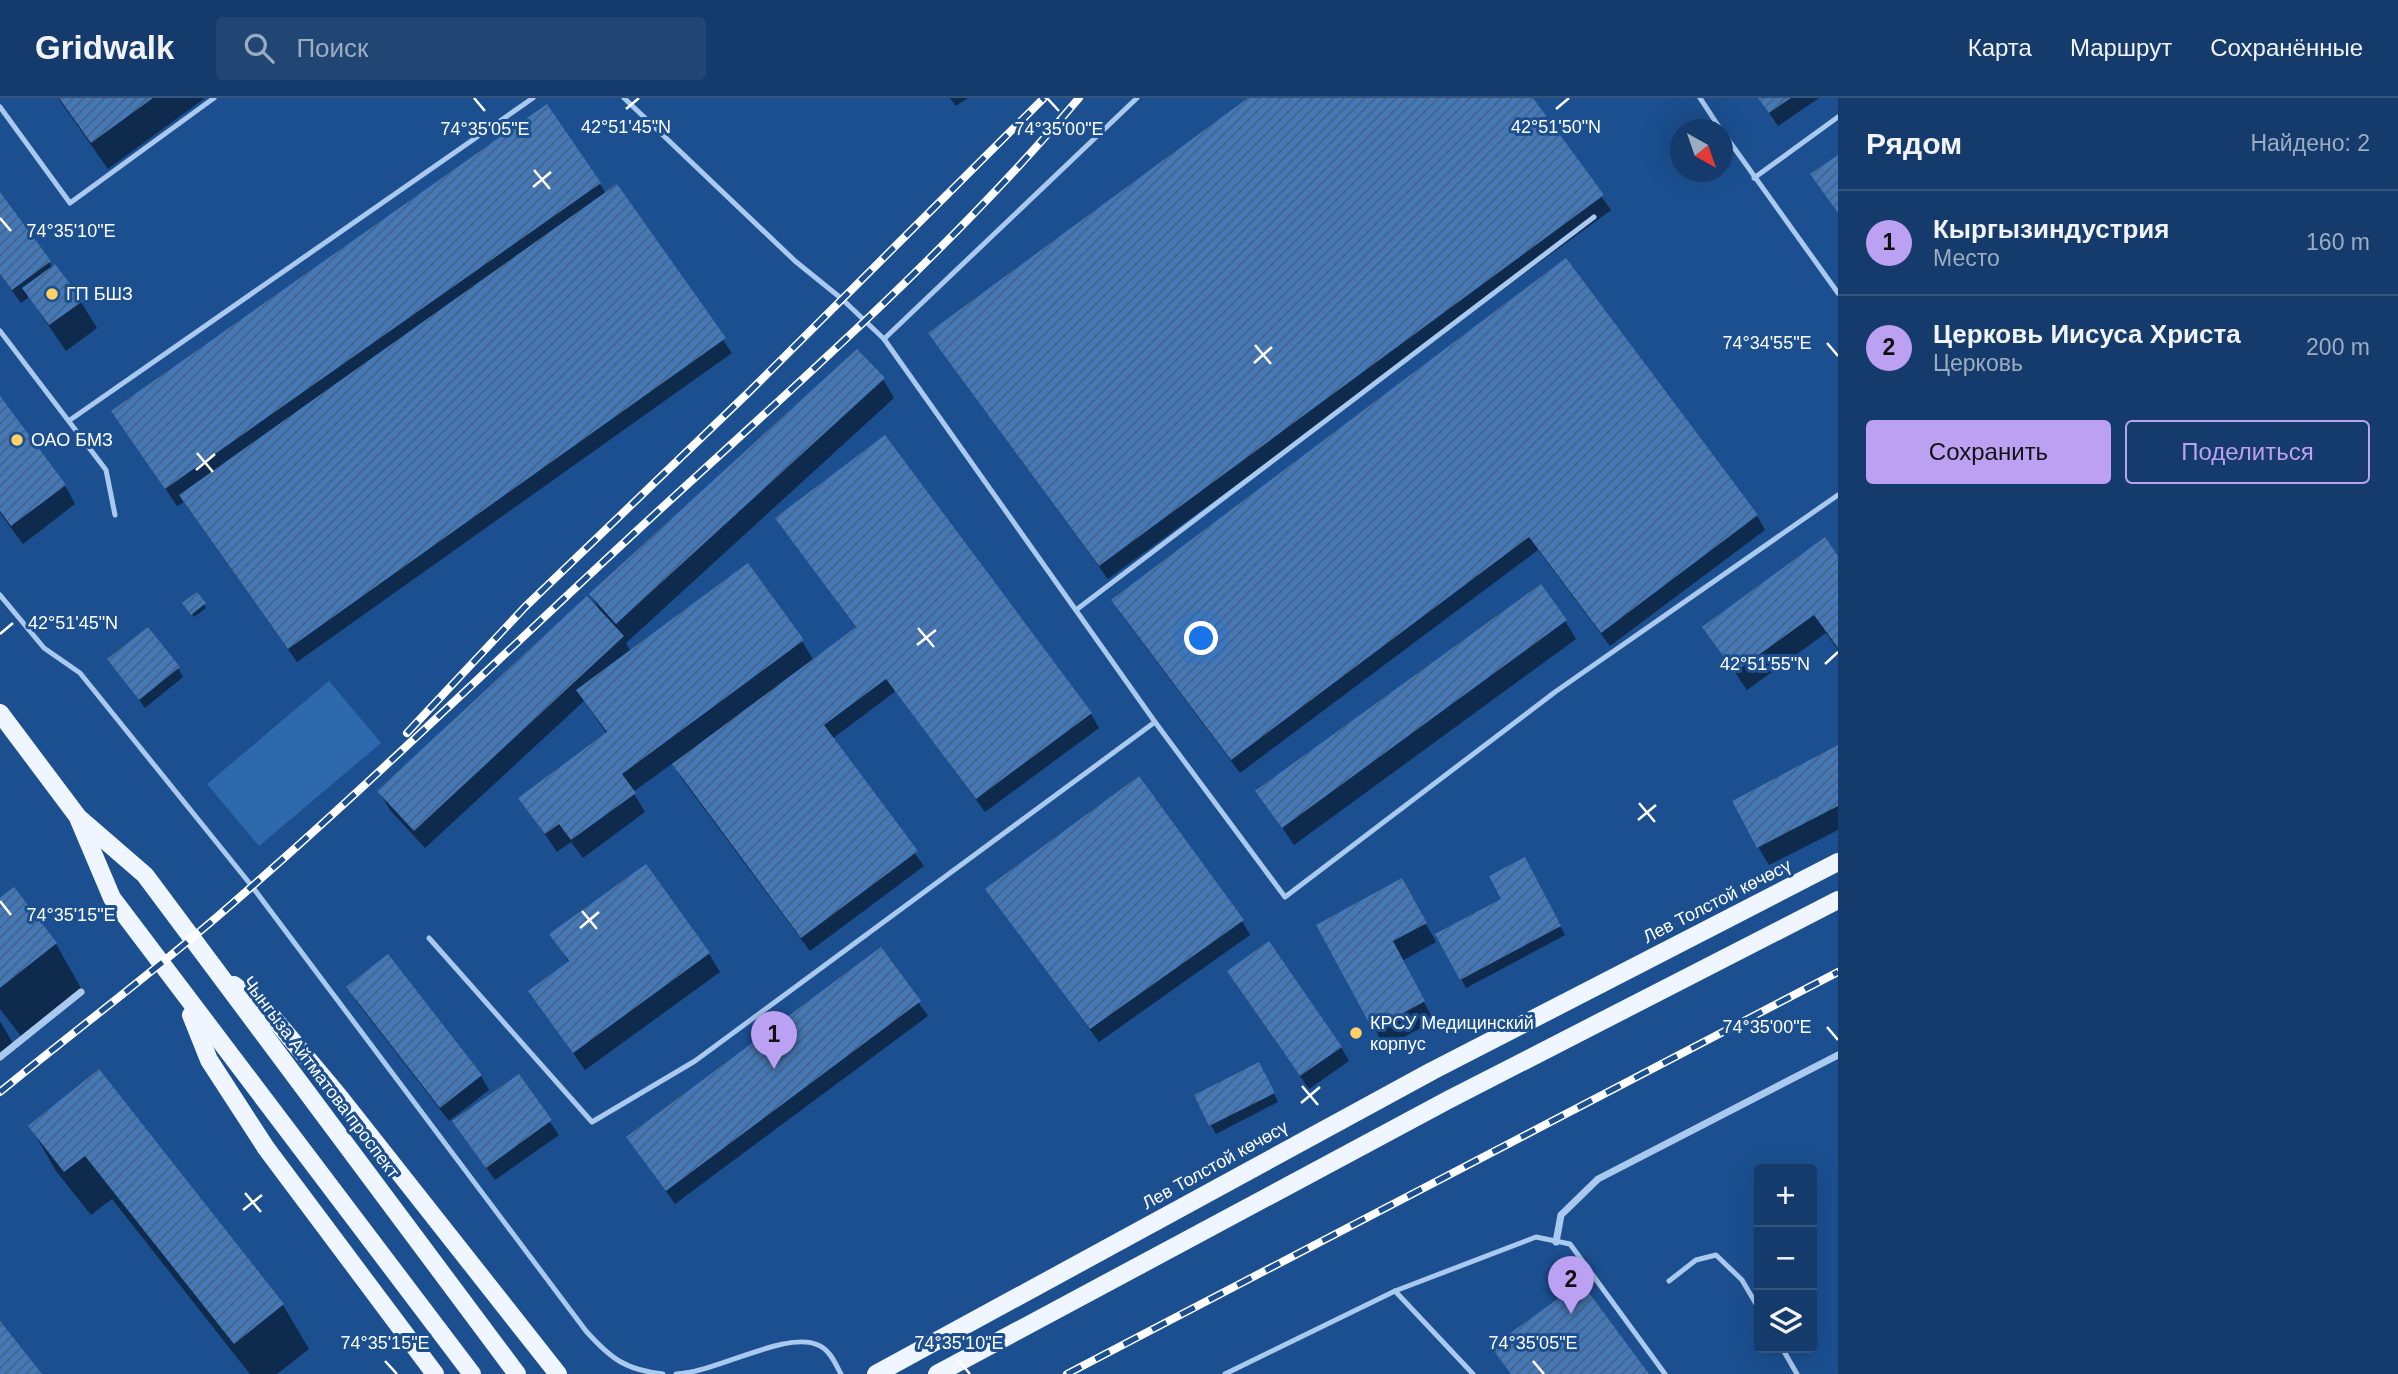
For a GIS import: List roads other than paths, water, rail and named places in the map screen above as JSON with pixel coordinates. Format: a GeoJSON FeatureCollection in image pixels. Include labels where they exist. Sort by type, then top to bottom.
{"type":"FeatureCollection","features":[{"type":"Feature","properties":{"kind":"main road","name":"Чынгыза Айтматова проспект"},"geometry":{"type":"LineString","coordinates":[[0,713],[78,817],[145,875],[517,1374]]}},
{"type":"Feature","properties":{"kind":"main road","name":"Чынгыза Айтматова проспект"},"geometry":{"type":"LineString","coordinates":[[78,817],[112,898],[472,1374]]}},
{"type":"Feature","properties":{"kind":"main road","name":"Лев Толстой көчөсү"},"geometry":{"type":"LineString","coordinates":[[876,1374],[1432,1071],[1838,862]]}},
{"type":"Feature","properties":{"kind":"main road"},"geometry":{"type":"LineString","coordinates":[[937,1374],[1448,1100],[1838,900]]}},
{"type":"Feature","properties":{"kind":"main road"},"geometry":{"type":"LineString","coordinates":[[215,971],[270,1014],[338,1095],[558,1374]]}},
{"type":"Feature","properties":{"kind":"main road"},"geometry":{"type":"LineString","coordinates":[[184,995],[209,1060],[266,1148],[435,1374]]}},
{"type":"Feature","properties":{"kind":"street"},"geometry":{"type":"LineString","coordinates":[[0,1057],[80,992]]}},
{"type":"Feature","properties":{"kind":"street"},"geometry":{"type":"LineString","coordinates":[[1556,1242],[1561,1215],[1598,1179],[1838,1055]]}},
{"type":"Feature","properties":{"kind":"lane"},"geometry":{"type":"LineString","coordinates":[[0,107],[70,203],[214,98]]}},
{"type":"Feature","properties":{"kind":"lane"},"geometry":{"type":"LineString","coordinates":[[69,420],[533,98]]}},
{"type":"Feature","properties":{"kind":"lane"},"geometry":{"type":"LineString","coordinates":[[624,98],[795,261],[842,299],[884,339],[1155,722],[1285,897],[1555,692],[1838,495]]}},
{"type":"Feature","properties":{"kind":"lane"},"geometry":{"type":"LineString","coordinates":[[884,339],[1137,98]]}},
{"type":"Feature","properties":{"kind":"lane"},"geometry":{"type":"LineString","coordinates":[[1700,98],[1714,119]]}},
{"type":"Feature","properties":{"kind":"lane"},"geometry":{"type":"LineString","coordinates":[[1754,178],[1838,117]]}},
{"type":"Feature","properties":{"kind":"lane"},"geometry":{"type":"LineString","coordinates":[[1733,146],[1838,293]]}},
{"type":"Feature","properties":{"kind":"lane"},"geometry":{"type":"LineString","coordinates":[[1076,610],[1594,217]]}},
{"type":"Feature","properties":{"kind":"lane"},"geometry":{"type":"LineString","coordinates":[[0,331],[106,470],[115,515]]}},
{"type":"Feature","properties":{"kind":"lane"},"geometry":{"type":"LineString","coordinates":[[0,595],[44,648],[80,673],[251,885],[586,1331],[617,1361],[632,1369],[663,1374]]}},
{"type":"Feature","properties":{"kind":"lane"},"geometry":{"type":"LineString","coordinates":[[429,938],[592,1122],[695,1061],[1155,722]]}},
{"type":"Feature","properties":{"kind":"lane"},"geometry":{"type":"LineString","coordinates":[[1225,1374],[1395,1290],[1536,1237],[1570,1244],[1665,1374]]}},
{"type":"Feature","properties":{"kind":"lane"},"geometry":{"type":"LineString","coordinates":[[1669,1281],[1696,1260],[1716,1255],[1742,1280],[1754,1300]]}},
{"type":"Feature","properties":{"kind":"lane"},"geometry":{"type":"LineString","coordinates":[[1395,1290],[1473,1374]]}},
{"type":"Feature","properties":{"kind":"lane"},"geometry":{"type":"LineString","coordinates":[[676,1374],[688,1374],[715,1367],[785,1343],[803,1340],[819,1345],[829,1353],[841,1374]]}},
{"type":"Feature","properties":{"kind":"lane"},"geometry":{"type":"LineString","coordinates":[[1785,1353],[1797,1374]]}},
{"type":"Feature","properties":{"kind":"railway"},"geometry":{"type":"LineString","coordinates":[[407,733],[525,607],[750,391],[1044,98]]}},
{"type":"Feature","properties":{"kind":"railway"},"geometry":{"type":"LineString","coordinates":[[0,1092],[191,939],[379,772],[867,319],[976,211],[1079,98]]}},
{"type":"Feature","properties":{"kind":"railway"},"geometry":{"type":"LineString","coordinates":[[1067,1374],[1838,972]]}},
{"type":"Feature","properties":{"kind":"place","name":"ГП БШЗ"},"geometry":{"type":"Point","coordinates":[52,294]}},
{"type":"Feature","properties":{"kind":"place","name":"ОАО БМЗ"},"geometry":{"type":"Point","coordinates":[17,440]}},
{"type":"Feature","properties":{"kind":"place","name":"КРСУ Медицинский корпус"},"geometry":{"type":"Point","coordinates":[1356,1033]}},
{"type":"Feature","properties":{"kind":"place","name":"Кыргызиндустрия"},"geometry":{"type":"Point","coordinates":[774,1069]}},
{"type":"Feature","properties":{"kind":"place","name":"Церковь Иисуса Христа"},"geometry":{"type":"Point","coordinates":[1571,1314]}}]}
